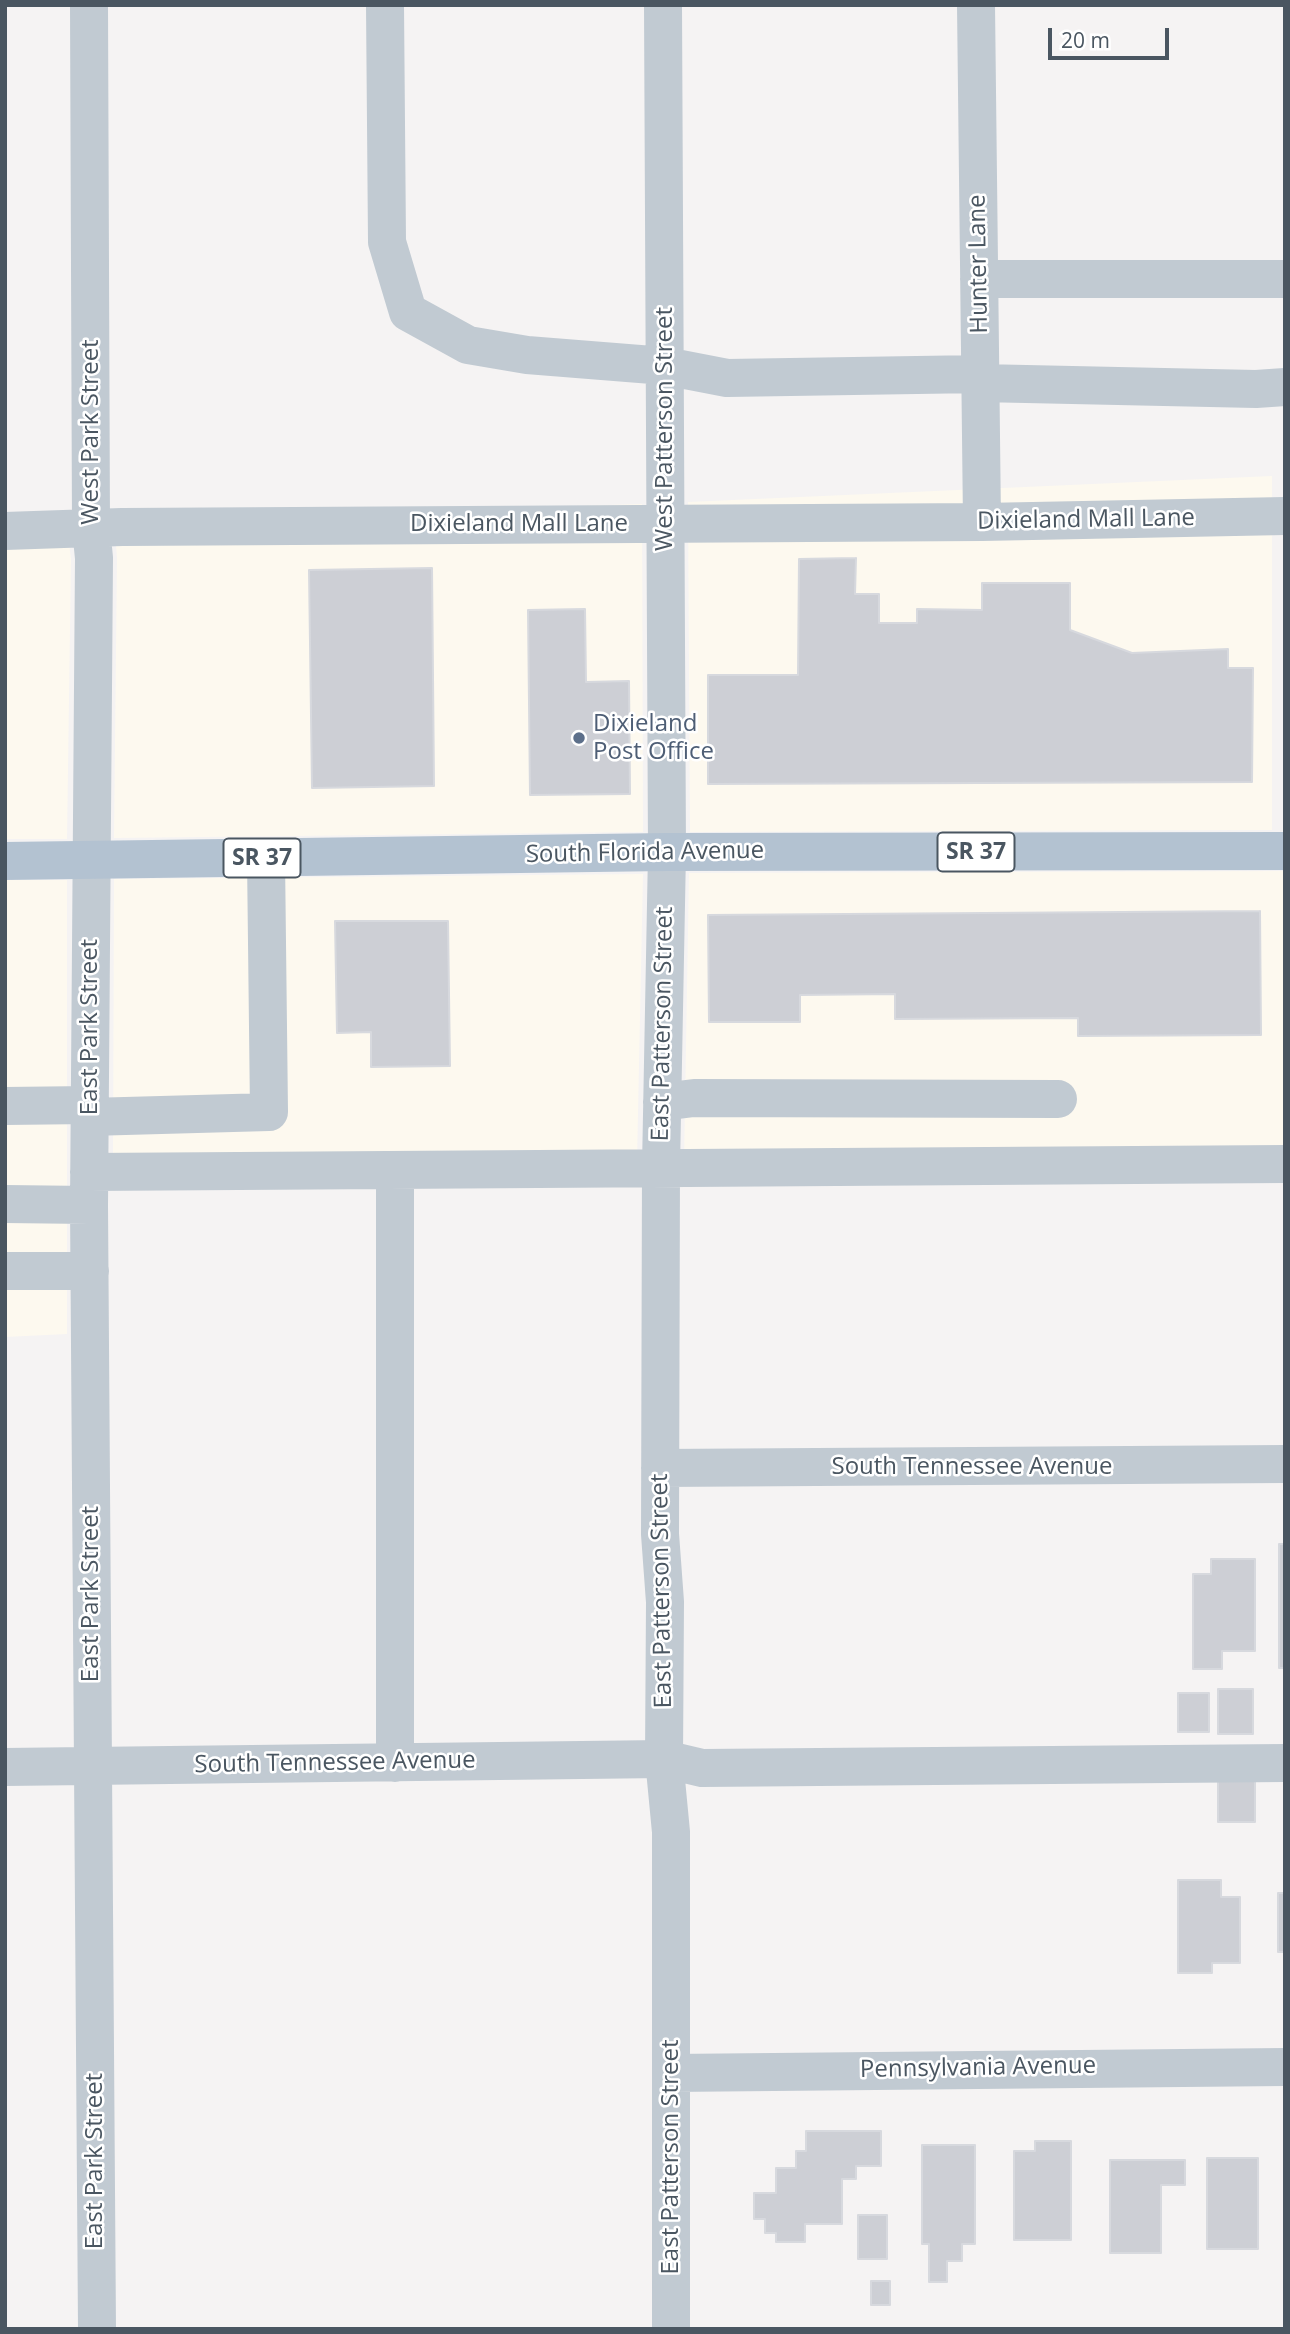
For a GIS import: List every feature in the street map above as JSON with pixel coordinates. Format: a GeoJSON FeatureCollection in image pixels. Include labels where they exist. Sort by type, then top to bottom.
{"type":"FeatureCollection","features":[{"type":"Feature","properties":{"kind":"main road","name":"South Florida Avenue"},"geometry":{"type":"LineString","coordinates":[[5,861],[667,852],[1285,851]]}},
{"type":"Feature","properties":{"kind":"street","name":"West Park Street"},"geometry":{"type":"LineString","coordinates":[[89,5],[91,528],[94,558],[91,859]]}},
{"type":"Feature","properties":{"kind":"street"},"geometry":{"type":"LineString","coordinates":[[385,5],[387,242],[408,312],[468,345],[527,355],[665,366],[727,378],[980,378],[1256,389],[1285,387]]}},
{"type":"Feature","properties":{"kind":"street","name":"West Patterson Street"},"geometry":{"type":"LineString","coordinates":[[663,5],[667,852]]}},
{"type":"Feature","properties":{"kind":"street","name":"Hunter Lane"},"geometry":{"type":"LineString","coordinates":[[976,5],[982,522]]}},
{"type":"Feature","properties":{"kind":"street"},"geometry":{"type":"LineString","coordinates":[[979,279],[1285,279]]}},
{"type":"Feature","properties":{"kind":"street","name":"Dixieland Mall Lane"},"geometry":{"type":"LineString","coordinates":[[5,531],[91,528],[982,522],[1285,516]]}},
{"type":"Feature","properties":{"kind":"street","name":"East Patterson Street"},"geometry":{"type":"LineString","coordinates":[[667,852],[660,1167],[660,1534],[665,1602],[664,1759],[670,1832],[671,2329]]}},
{"type":"Feature","properties":{"kind":"street"},"geometry":{"type":"LineString","coordinates":[[5,1106],[90,1111],[269,1112],[266,858]]}},
{"type":"Feature","properties":{"kind":"street","name":"East Park Street"},"geometry":{"type":"LineString","coordinates":[[91,859],[89,1189],[97,2329]]}},
{"type":"Feature","properties":{"kind":"street"},"geometry":{"type":"LineString","coordinates":[[662,1102],[694,1098],[1058,1099]]}},
{"type":"Feature","properties":{"kind":"street"},"geometry":{"type":"LineString","coordinates":[[5,1204],[89,1189],[395,1170],[1285,1164]]}},
{"type":"Feature","properties":{"kind":"street"},"geometry":{"type":"LineString","coordinates":[[394,1763],[395,1170]]}},
{"type":"Feature","properties":{"kind":"street"},"geometry":{"type":"LineString","coordinates":[[5,1272],[90,1271]]}},
{"type":"Feature","properties":{"kind":"street","name":"South Tennessee Avenue"},"geometry":{"type":"LineString","coordinates":[[660,1468],[1285,1464]]}},
{"type":"Feature","properties":{"kind":"street","name":"South Tennessee Avenue"},"geometry":{"type":"LineString","coordinates":[[5,1768],[664,1759],[702,1768],[1285,1763]]}},
{"type":"Feature","properties":{"kind":"street","name":"Pennsylvania Avenue"},"geometry":{"type":"LineString","coordinates":[[671,2073],[1285,2067]]}},
{"type":"Feature","properties":{"kind":"shaded area"},"geometry":{"type":"Polygon","coordinates":[[[1272,476],[1272,830],[690,832],[688,502],[1272,476]]]}},
{"type":"Feature","properties":{"kind":"shaded area"},"geometry":{"type":"Polygon","coordinates":[[[642,504],[643,832],[114,838],[117,558],[114,520],[642,504]]]}},
{"type":"Feature","properties":{"kind":"shaded area"},"geometry":{"type":"Polygon","coordinates":[[[5,525],[67,528],[71,559],[67,839],[5,839],[5,525]]]}},
{"type":"Feature","properties":{"kind":"shaded area"},"geometry":{"type":"Polygon","coordinates":[[[1285,871],[1285,1166],[684,1162],[689,873],[1285,871]]]}},
{"type":"Feature","properties":{"kind":"shaded area"},"geometry":{"type":"Polygon","coordinates":[[[643,874],[637,1161],[113,1157],[114,879],[643,874]]]}},
{"type":"Feature","properties":{"kind":"shaded area"},"geometry":{"type":"Polygon","coordinates":[[[5,880],[67,880],[67,1334],[5,1337],[5,880]]]}},
{"type":"Feature","properties":{"kind":"building"},"geometry":{"type":"Polygon","coordinates":[[[856,558],[855,594],[879,594],[879,623],[917,623],[917,609],[982,610],[982,583],[1070,583],[1070,630],[1132,653],[1228,649],[1228,668],[1253,668],[1252,782],[708,784],[708,675],[798,675],[799,559],[856,558]]]}},
{"type":"Feature","properties":{"kind":"building"},"geometry":{"type":"Polygon","coordinates":[[[432,568],[434,786],[312,788],[309,570],[432,568]]]}},
{"type":"Feature","properties":{"kind":"building","name":"Dixieland Post Office"},"geometry":{"type":"Polygon","coordinates":[[[585,609],[586,682],[629,681],[630,794],[530,795],[528,610],[585,609]]]}},
{"type":"Feature","properties":{"kind":"building"},"geometry":{"type":"Polygon","coordinates":[[[1260,911],[1261,1035],[1078,1036],[1078,1018],[895,1019],[895,994],[800,995],[800,1022],[709,1022],[708,915],[1260,911]]]}},
{"type":"Feature","properties":{"kind":"building"},"geometry":{"type":"Polygon","coordinates":[[[335,921],[448,921],[450,1066],[371,1067],[371,1032],[337,1033],[335,921]]]}},
{"type":"Feature","properties":{"kind":"building"},"geometry":{"type":"Polygon","coordinates":[[[1279,1544],[1285,1544],[1285,1668],[1279,1668],[1279,1544]]]}},
{"type":"Feature","properties":{"kind":"building"},"geometry":{"type":"Polygon","coordinates":[[[1211,1559],[1255,1559],[1255,1651],[1222,1651],[1222,1669],[1193,1669],[1193,1574],[1211,1574],[1211,1559]]]}},
{"type":"Feature","properties":{"kind":"building"},"geometry":{"type":"Polygon","coordinates":[[[1218,1689],[1253,1689],[1253,1734],[1218,1734],[1218,1689]]]}},
{"type":"Feature","properties":{"kind":"building"},"geometry":{"type":"Polygon","coordinates":[[[1178,1693],[1209,1693],[1209,1732],[1178,1732],[1178,1693]]]}},
{"type":"Feature","properties":{"kind":"building"},"geometry":{"type":"Polygon","coordinates":[[[1218,1775],[1255,1775],[1255,1822],[1218,1822],[1218,1775]]]}},
{"type":"Feature","properties":{"kind":"building"},"geometry":{"type":"Polygon","coordinates":[[[1178,1880],[1221,1880],[1221,1897],[1240,1897],[1240,1963],[1212,1963],[1212,1973],[1178,1973],[1178,1880]]]}},
{"type":"Feature","properties":{"kind":"building"},"geometry":{"type":"Polygon","coordinates":[[[1278,1893],[1285,1893],[1285,1952],[1278,1952],[1278,1893]]]}},
{"type":"Feature","properties":{"kind":"building"},"geometry":{"type":"Polygon","coordinates":[[[806,2131],[881,2131],[881,2166],[856,2166],[856,2179],[842,2179],[842,2224],[805,2224],[805,2242],[776,2242],[776,2233],[765,2233],[765,2219],[754,2219],[754,2193],[776,2193],[776,2168],[796,2168],[796,2151],[806,2151],[806,2131]]]}},
{"type":"Feature","properties":{"kind":"building"},"geometry":{"type":"Polygon","coordinates":[[[1035,2141],[1071,2141],[1071,2240],[1014,2240],[1014,2151],[1035,2151],[1035,2141]]]}},
{"type":"Feature","properties":{"kind":"building"},"geometry":{"type":"Polygon","coordinates":[[[922,2145],[975,2145],[975,2244],[962,2244],[962,2261],[947,2261],[947,2282],[929,2282],[929,2244],[922,2244],[922,2145]]]}},
{"type":"Feature","properties":{"kind":"building"},"geometry":{"type":"Polygon","coordinates":[[[1207,2158],[1258,2158],[1258,2249],[1207,2249],[1207,2158]]]}},
{"type":"Feature","properties":{"kind":"building"},"geometry":{"type":"Polygon","coordinates":[[[1110,2160],[1185,2160],[1185,2185],[1161,2185],[1161,2253],[1110,2253],[1110,2160]]]}},
{"type":"Feature","properties":{"kind":"building"},"geometry":{"type":"Polygon","coordinates":[[[858,2215],[887,2215],[887,2259],[858,2259],[858,2215]]]}},
{"type":"Feature","properties":{"kind":"building"},"geometry":{"type":"Polygon","coordinates":[[[871,2281],[890,2281],[890,2305],[871,2305],[871,2281]]]}},
{"type":"Feature","properties":{"kind":"place","name":"Dixieland Post Office"},"geometry":{"type":"Point","coordinates":[579,738]}}]}
